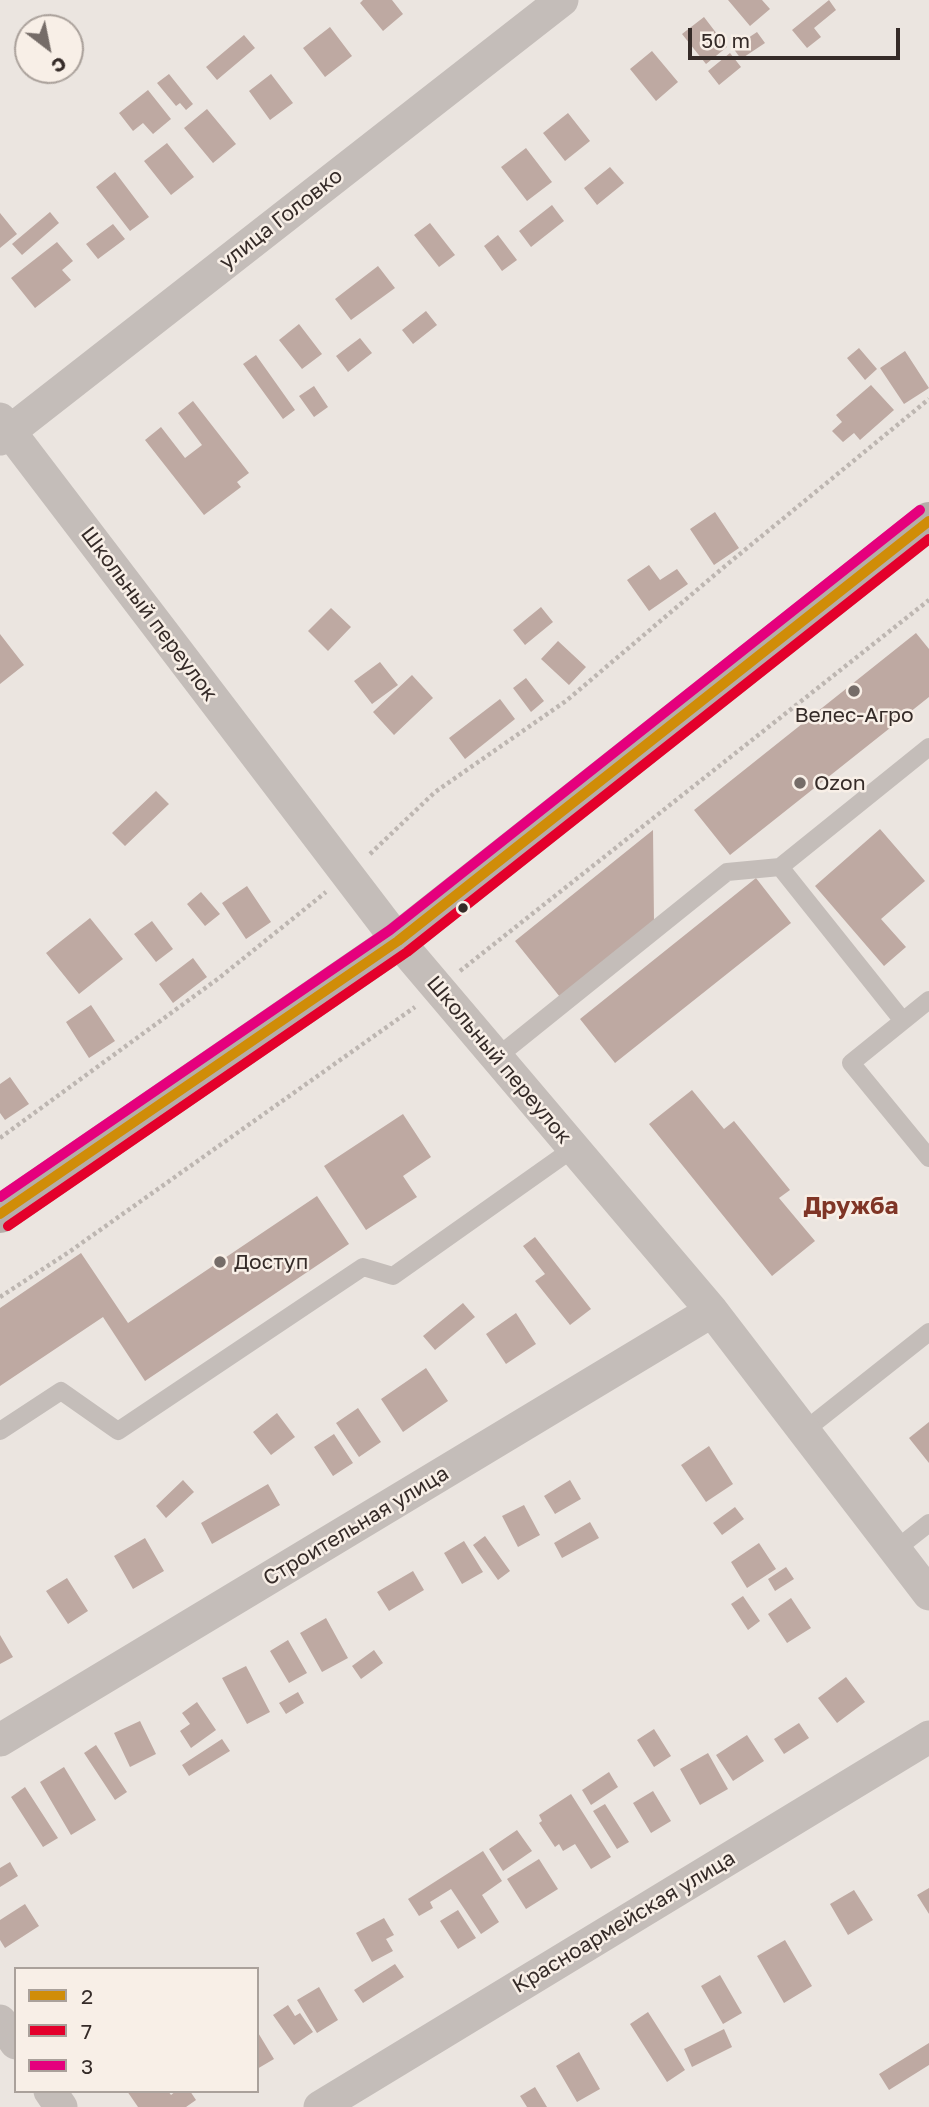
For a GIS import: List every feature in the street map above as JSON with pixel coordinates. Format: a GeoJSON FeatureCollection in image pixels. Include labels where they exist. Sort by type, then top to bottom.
{"type":"FeatureCollection","features":[{"type":"Feature","properties":{"kind":"main road"},"geometry":{"type":"LineString","coordinates":[[0,1214],[398,941],[929,521]]}},
{"type":"Feature","properties":{"kind":"street","name":"улица Головко"},"geometry":{"type":"LineString","coordinates":[[3,430],[562,0]]}},
{"type":"Feature","properties":{"kind":"street","name":"Школьный переулок"},"geometry":{"type":"LineString","coordinates":[[3,430],[398,941],[712,1311],[929,1594]]}},
{"type":"Feature","properties":{"kind":"street","name":"Строительная улица"},"geometry":{"type":"LineString","coordinates":[[0,1740],[712,1311]]}},
{"type":"Feature","properties":{"kind":"street","name":"Красноармейская улица"},"geometry":{"type":"LineString","coordinates":[[320,2107],[929,1737]]}},
{"type":"Feature","properties":{"kind":"street"},"geometry":{"type":"LineString","coordinates":[[0,2021],[14,2040]]}},
{"type":"Feature","properties":{"kind":"lane"},"geometry":{"type":"LineString","coordinates":[[497,1057],[727,873],[780,867],[929,747]]}},
{"type":"Feature","properties":{"kind":"lane"},"geometry":{"type":"LineString","coordinates":[[780,867],[902,1021]]}},
{"type":"Feature","properties":{"kind":"lane"},"geometry":{"type":"LineString","coordinates":[[929,1000],[851,1063],[929,1158]]}},
{"type":"Feature","properties":{"kind":"lane"},"geometry":{"type":"LineString","coordinates":[[0,1431],[61,1391],[118,1431],[363,1267],[393,1276],[574,1148]]}},
{"type":"Feature","properties":{"kind":"lane"},"geometry":{"type":"LineString","coordinates":[[804,1431],[929,1332]]}},
{"type":"Feature","properties":{"kind":"lane"},"geometry":{"type":"LineString","coordinates":[[895,1550],[929,1523]]}},
{"type":"Feature","properties":{"kind":"path"},"geometry":{"type":"LineString","coordinates":[[0,1138],[219,978],[348,875],[435,792],[566,701],[929,399]]}},
{"type":"Feature","properties":{"kind":"path"},"geometry":{"type":"LineString","coordinates":[[0,1297],[69,1252],[399,1018],[929,600]]}},
{"type":"Feature","properties":{"kind":"building"},"geometry":{"type":"Polygon","coordinates":[[[363,0],[392,0],[403,14],[383,31],[360,3],[363,0]]]}},
{"type":"Feature","properties":{"kind":"building"},"geometry":{"type":"Polygon","coordinates":[[[728,0],[762,0],[770,9],[750,26],[728,0]]]}},
{"type":"Feature","properties":{"kind":"building"},"geometry":{"type":"Polygon","coordinates":[[[829,0],[836,10],[814,28],[821,37],[807,48],[792,30],[829,0]]]}},
{"type":"Feature","properties":{"kind":"building"},"geometry":{"type":"Polygon","coordinates":[[[704,17],[727,47],[706,64],[682,34],[704,17]]]}},
{"type":"Feature","properties":{"kind":"building"},"geometry":{"type":"Polygon","coordinates":[[[330,27],[352,56],[325,77],[303,48],[330,27]]]}},
{"type":"Feature","properties":{"kind":"building"},"geometry":{"type":"Polygon","coordinates":[[[757,32],[765,43],[741,59],[733,48],[757,32]]]}},
{"type":"Feature","properties":{"kind":"building"},"geometry":{"type":"Polygon","coordinates":[[[244,35],[255,48],[217,80],[206,67],[244,35]]]}},
{"type":"Feature","properties":{"kind":"building"},"geometry":{"type":"Polygon","coordinates":[[[652,51],[678,82],[656,101],[630,69],[652,51]]]}},
{"type":"Feature","properties":{"kind":"building"},"geometry":{"type":"Polygon","coordinates":[[[730,53],[741,67],[719,85],[708,71],[730,53]]]}},
{"type":"Feature","properties":{"kind":"building"},"geometry":{"type":"Polygon","coordinates":[[[169,74],[193,104],[186,110],[180,103],[176,106],[157,83],[169,74]]]}},
{"type":"Feature","properties":{"kind":"building"},"geometry":{"type":"Polygon","coordinates":[[[271,74],[293,103],[270,120],[249,91],[271,74]]]}},
{"type":"Feature","properties":{"kind":"building"},"geometry":{"type":"Polygon","coordinates":[[[148,90],[171,119],[153,134],[143,123],[133,131],[119,113],[148,90]]]}},
{"type":"Feature","properties":{"kind":"building"},"geometry":{"type":"Polygon","coordinates":[[[207,109],[236,144],[213,163],[184,128],[207,109]]]}},
{"type":"Feature","properties":{"kind":"building"},"geometry":{"type":"Polygon","coordinates":[[[568,113],[590,141],[565,161],[543,133],[568,113]]]}},
{"type":"Feature","properties":{"kind":"building"},"geometry":{"type":"Polygon","coordinates":[[[167,143],[194,177],[171,195],[144,161],[167,143]]]}},
{"type":"Feature","properties":{"kind":"building"},"geometry":{"type":"Polygon","coordinates":[[[526,148],[552,182],[527,201],[501,167],[526,148]]]}},
{"type":"Feature","properties":{"kind":"building"},"geometry":{"type":"Polygon","coordinates":[[[610,167],[624,183],[597,205],[584,188],[610,167]]]}},
{"type":"Feature","properties":{"kind":"building"},"geometry":{"type":"Polygon","coordinates":[[[115,172],[149,217],[130,231],[96,187],[115,172]]]}},
{"type":"Feature","properties":{"kind":"building"},"geometry":{"type":"Polygon","coordinates":[[[552,205],[564,221],[531,247],[519,231],[552,205]]]}},
{"type":"Feature","properties":{"kind":"building"},"geometry":{"type":"Polygon","coordinates":[[[50,212],[59,223],[22,255],[12,244],[50,212]]]}},
{"type":"Feature","properties":{"kind":"building"},"geometry":{"type":"Polygon","coordinates":[[[0,213],[17,234],[0,248],[0,213]]]}},
{"type":"Feature","properties":{"kind":"building"},"geometry":{"type":"Polygon","coordinates":[[[430,223],[455,255],[439,267],[414,235],[430,223]]]}},
{"type":"Feature","properties":{"kind":"building"},"geometry":{"type":"Polygon","coordinates":[[[113,224],[125,239],[98,259],[86,244],[113,224]]]}},
{"type":"Feature","properties":{"kind":"building"},"geometry":{"type":"Polygon","coordinates":[[[498,235],[517,260],[502,271],[484,246],[498,235]]]}},
{"type":"Feature","properties":{"kind":"building"},"geometry":{"type":"Polygon","coordinates":[[[57,242],[73,261],[62,270],[71,280],[35,308],[11,278],[57,242]]]}},
{"type":"Feature","properties":{"kind":"building"},"geometry":{"type":"Polygon","coordinates":[[[378,266],[395,288],[351,320],[335,299],[378,266]]]}},
{"type":"Feature","properties":{"kind":"building"},"geometry":{"type":"Polygon","coordinates":[[[426,311],[437,325],[413,344],[402,330],[426,311]]]}},
{"type":"Feature","properties":{"kind":"building"},"geometry":{"type":"Polygon","coordinates":[[[299,324],[322,354],[302,369],[279,340],[299,324]]]}},
{"type":"Feature","properties":{"kind":"building"},"geometry":{"type":"Polygon","coordinates":[[[360,338],[372,353],[348,372],[336,356],[360,338]]]}},
{"type":"Feature","properties":{"kind":"building"},"geometry":{"type":"Polygon","coordinates":[[[859,348],[877,369],[865,380],[847,358],[859,348]]]}},
{"type":"Feature","properties":{"kind":"building"},"geometry":{"type":"Polygon","coordinates":[[[905,351],[929,388],[904,404],[880,368],[905,351]]]}},
{"type":"Feature","properties":{"kind":"building"},"geometry":{"type":"Polygon","coordinates":[[[256,355],[295,410],[283,419],[243,364],[256,355]]]}},
{"type":"Feature","properties":{"kind":"building"},"geometry":{"type":"Polygon","coordinates":[[[871,385],[894,410],[860,440],[854,433],[843,442],[832,431],[842,422],[836,415],[871,385]]]}},
{"type":"Feature","properties":{"kind":"building"},"geometry":{"type":"Polygon","coordinates":[[[314,386],[328,407],[314,417],[299,396],[314,386]]]}},
{"type":"Feature","properties":{"kind":"building"},"geometry":{"type":"Polygon","coordinates":[[[193,401],[249,473],[237,482],[241,487],[204,515],[145,440],[161,427],[185,458],[202,445],[178,413],[193,401]]]}},
{"type":"Feature","properties":{"kind":"building"},"geometry":{"type":"Polygon","coordinates":[[[715,512],[739,548],[714,565],[690,529],[715,512]]]}},
{"type":"Feature","properties":{"kind":"building"},"geometry":{"type":"Polygon","coordinates":[[[649,565],[660,580],[677,569],[688,584],[649,611],[627,580],[649,565]]]}},
{"type":"Feature","properties":{"kind":"building"},"geometry":{"type":"Polygon","coordinates":[[[541,607],[553,622],[525,645],[513,630],[541,607]]]}},
{"type":"Feature","properties":{"kind":"building"},"geometry":{"type":"Polygon","coordinates":[[[331,608],[351,627],[328,651],[308,631],[331,608]]]}},
{"type":"Feature","properties":{"kind":"building"},"geometry":{"type":"Polygon","coordinates":[[[916,633],[929,649],[929,697],[730,855],[694,810],[916,633]]]}},
{"type":"Feature","properties":{"kind":"building"},"geometry":{"type":"Polygon","coordinates":[[[0,634],[24,665],[0,684],[0,634]]]}},
{"type":"Feature","properties":{"kind":"building"},"geometry":{"type":"Polygon","coordinates":[[[558,641],[586,667],[569,685],[541,659],[558,641]]]}},
{"type":"Feature","properties":{"kind":"building"},"geometry":{"type":"Polygon","coordinates":[[[380,662],[398,685],[372,704],[354,681],[380,662]]]}},
{"type":"Feature","properties":{"kind":"building"},"geometry":{"type":"Polygon","coordinates":[[[412,675],[433,698],[394,735],[373,712],[412,675]]]}},
{"type":"Feature","properties":{"kind":"building"},"geometry":{"type":"Polygon","coordinates":[[[526,678],[544,701],[531,712],[513,688],[526,678]]]}},
{"type":"Feature","properties":{"kind":"building"},"geometry":{"type":"Polygon","coordinates":[[[500,699],[515,719],[465,759],[449,738],[500,699]]]}},
{"type":"Feature","properties":{"kind":"building"},"geometry":{"type":"Polygon","coordinates":[[[156,791],[169,804],[125,846],[112,833],[156,791]]]}},
{"type":"Feature","properties":{"kind":"building"},"geometry":{"type":"Polygon","coordinates":[[[880,829],[925,881],[881,919],[906,947],[884,966],[815,886],[880,829]]]}},
{"type":"Feature","properties":{"kind":"building"},"geometry":{"type":"Polygon","coordinates":[[[653,830],[654,922],[560,997],[515,941],[653,830]]]}},
{"type":"Feature","properties":{"kind":"building"},"geometry":{"type":"Polygon","coordinates":[[[756,878],[791,923],[615,1063],[580,1019],[756,878]]]}},
{"type":"Feature","properties":{"kind":"building"},"geometry":{"type":"Polygon","coordinates":[[[247,886],[271,922],[246,939],[222,903],[247,886]]]}},
{"type":"Feature","properties":{"kind":"building"},"geometry":{"type":"Polygon","coordinates":[[[201,892],[220,914],[205,926],[187,904],[201,892]]]}},
{"type":"Feature","properties":{"kind":"building"},"geometry":{"type":"Polygon","coordinates":[[[90,918],[123,959],[79,994],[46,953],[90,918]]]}},
{"type":"Feature","properties":{"kind":"building"},"geometry":{"type":"Polygon","coordinates":[[[152,921],[173,949],[156,962],[134,934],[152,921]]]}},
{"type":"Feature","properties":{"kind":"building"},"geometry":{"type":"Polygon","coordinates":[[[193,958],[207,977],[173,1003],[159,984],[193,958]]]}},
{"type":"Feature","properties":{"kind":"building"},"geometry":{"type":"Polygon","coordinates":[[[91,1005],[115,1041],[89,1058],[66,1022],[91,1005]]]}},
{"type":"Feature","properties":{"kind":"building"},"geometry":{"type":"Polygon","coordinates":[[[10,1077],[29,1104],[5,1120],[0,1113],[0,1084],[10,1077]]]}},
{"type":"Feature","properties":{"kind":"building"},"geometry":{"type":"Polygon","coordinates":[[[692,1090],[724,1129],[734,1121],[790,1190],[779,1198],[815,1241],[772,1276],[649,1124],[692,1090]]]}},
{"type":"Feature","properties":{"kind":"building"},"geometry":{"type":"Polygon","coordinates":[[[403,1114],[431,1157],[403,1176],[417,1197],[366,1230],[324,1166],[403,1114]]]}},
{"type":"Feature","properties":{"kind":"building"},"geometry":{"type":"Polygon","coordinates":[[[317,1196],[349,1244],[145,1381],[103,1317],[0,1386],[0,1308],[81,1253],[128,1323],[317,1196]]]}},
{"type":"Feature","properties":{"kind":"building"},"geometry":{"type":"Polygon","coordinates":[[[535,1237],[591,1309],[570,1325],[535,1281],[545,1274],[523,1246],[535,1237]]]}},
{"type":"Feature","properties":{"kind":"building"},"geometry":{"type":"Polygon","coordinates":[[[463,1303],[475,1317],[435,1350],[423,1336],[463,1303]]]}},
{"type":"Feature","properties":{"kind":"building"},"geometry":{"type":"Polygon","coordinates":[[[516,1313],[536,1344],[506,1364],[486,1334],[516,1313]]]}},
{"type":"Feature","properties":{"kind":"building"},"geometry":{"type":"Polygon","coordinates":[[[426,1368],[448,1401],[403,1432],[381,1399],[426,1368]]]}},
{"type":"Feature","properties":{"kind":"building"},"geometry":{"type":"Polygon","coordinates":[[[358,1408],[381,1442],[359,1457],[336,1423],[358,1408]]]}},
{"type":"Feature","properties":{"kind":"building"},"geometry":{"type":"Polygon","coordinates":[[[277,1413],[295,1437],[271,1455],[253,1432],[277,1413]]]}},
{"type":"Feature","properties":{"kind":"building"},"geometry":{"type":"Polygon","coordinates":[[[929,1422],[929,1463],[909,1438],[929,1422]]]}},
{"type":"Feature","properties":{"kind":"building"},"geometry":{"type":"Polygon","coordinates":[[[334,1434],[353,1463],[333,1476],[314,1447],[334,1434]]]}},
{"type":"Feature","properties":{"kind":"building"},"geometry":{"type":"Polygon","coordinates":[[[709,1446],[733,1484],[706,1502],[681,1465],[709,1446]]]}},
{"type":"Feature","properties":{"kind":"building"},"geometry":{"type":"Polygon","coordinates":[[[183,1480],[194,1492],[166,1518],[156,1506],[183,1480]]]}},
{"type":"Feature","properties":{"kind":"building"},"geometry":{"type":"Polygon","coordinates":[[[570,1480],[581,1499],[555,1514],[544,1496],[570,1480]]]}},
{"type":"Feature","properties":{"kind":"building"},"geometry":{"type":"Polygon","coordinates":[[[268,1484],[280,1505],[212,1544],[201,1523],[268,1484]]]}},
{"type":"Feature","properties":{"kind":"building"},"geometry":{"type":"Polygon","coordinates":[[[524,1505],[540,1535],[518,1547],[502,1516],[524,1505]]]}},
{"type":"Feature","properties":{"kind":"building"},"geometry":{"type":"Polygon","coordinates":[[[735,1507],[744,1519],[722,1535],[713,1523],[735,1507]]]}},
{"type":"Feature","properties":{"kind":"building"},"geometry":{"type":"Polygon","coordinates":[[[590,1522],[599,1538],[562,1558],[554,1543],[590,1522]]]}},
{"type":"Feature","properties":{"kind":"building"},"geometry":{"type":"Polygon","coordinates":[[[485,1536],[510,1571],[498,1580],[473,1545],[485,1536]]]}},
{"type":"Feature","properties":{"kind":"building"},"geometry":{"type":"Polygon","coordinates":[[[145,1538],[164,1571],[133,1589],[114,1556],[145,1538]]]}},
{"type":"Feature","properties":{"kind":"building"},"geometry":{"type":"Polygon","coordinates":[[[464,1541],[483,1572],[462,1584],[444,1553],[464,1541]]]}},
{"type":"Feature","properties":{"kind":"building"},"geometry":{"type":"Polygon","coordinates":[[[759,1543],[776,1569],[747,1588],[731,1562],[759,1543]]]}},
{"type":"Feature","properties":{"kind":"building"},"geometry":{"type":"Polygon","coordinates":[[[786,1567],[794,1579],[775,1591],[768,1579],[786,1567]]]}},
{"type":"Feature","properties":{"kind":"building"},"geometry":{"type":"Polygon","coordinates":[[[413,1571],[424,1590],[389,1611],[377,1592],[413,1571]]]}},
{"type":"Feature","properties":{"kind":"building"},"geometry":{"type":"Polygon","coordinates":[[[67,1578],[88,1611],[68,1624],[46,1591],[67,1578]]]}},
{"type":"Feature","properties":{"kind":"building"},"geometry":{"type":"Polygon","coordinates":[[[743,1596],[760,1621],[748,1630],[731,1604],[743,1596]]]}},
{"type":"Feature","properties":{"kind":"building"},"geometry":{"type":"Polygon","coordinates":[[[791,1598],[811,1628],[787,1643],[768,1614],[791,1598]]]}},
{"type":"Feature","properties":{"kind":"building"},"geometry":{"type":"Polygon","coordinates":[[[326,1618],[348,1658],[322,1672],[300,1633],[326,1618]]]}},
{"type":"Feature","properties":{"kind":"building"},"geometry":{"type":"Polygon","coordinates":[[[0,1635],[13,1657],[0,1664],[0,1635]]]}},
{"type":"Feature","properties":{"kind":"building"},"geometry":{"type":"Polygon","coordinates":[[[288,1640],[307,1673],[289,1683],[270,1651],[288,1640]]]}},
{"type":"Feature","properties":{"kind":"building"},"geometry":{"type":"Polygon","coordinates":[[[374,1650],[383,1663],[361,1679],[352,1666],[374,1650]]]}},
{"type":"Feature","properties":{"kind":"building"},"geometry":{"type":"Polygon","coordinates":[[[246,1666],[270,1712],[247,1724],[222,1678],[246,1666]]]}},
{"type":"Feature","properties":{"kind":"building"},"geometry":{"type":"Polygon","coordinates":[[[846,1677],[865,1702],[837,1723],[818,1698],[846,1677]]]}},
{"type":"Feature","properties":{"kind":"building"},"geometry":{"type":"Polygon","coordinates":[[[298,1692],[304,1703],[286,1714],[279,1703],[298,1692]]]}},
{"type":"Feature","properties":{"kind":"building"},"geometry":{"type":"Polygon","coordinates":[[[197,1702],[216,1730],[191,1748],[180,1731],[190,1724],[182,1713],[197,1702]]]}},
{"type":"Feature","properties":{"kind":"building"},"geometry":{"type":"Polygon","coordinates":[[[140,1721],[156,1754],[130,1767],[114,1733],[140,1721]]]}},
{"type":"Feature","properties":{"kind":"building"},"geometry":{"type":"Polygon","coordinates":[[[799,1723],[809,1738],[784,1754],[774,1739],[799,1723]]]}},
{"type":"Feature","properties":{"kind":"building"},"geometry":{"type":"Polygon","coordinates":[[[654,1729],[671,1756],[654,1767],[637,1740],[654,1729]]]}},
{"type":"Feature","properties":{"kind":"building"},"geometry":{"type":"Polygon","coordinates":[[[747,1735],[764,1761],[733,1781],[716,1755],[747,1735]]]}},
{"type":"Feature","properties":{"kind":"building"},"geometry":{"type":"Polygon","coordinates":[[[222,1739],[230,1751],[189,1776],[182,1765],[222,1739]]]}},
{"type":"Feature","properties":{"kind":"building"},"geometry":{"type":"Polygon","coordinates":[[[96,1745],[127,1792],[115,1800],[84,1753],[96,1745]]]}},
{"type":"Feature","properties":{"kind":"building"},"geometry":{"type":"Polygon","coordinates":[[[708,1753],[728,1789],[700,1805],[680,1769],[708,1753]]]}},
{"type":"Feature","properties":{"kind":"building"},"geometry":{"type":"Polygon","coordinates":[[[64,1767],[96,1820],[71,1835],[40,1782],[64,1767]]]}},
{"type":"Feature","properties":{"kind":"building"},"geometry":{"type":"Polygon","coordinates":[[[609,1772],[618,1787],[591,1805],[582,1790],[609,1772]]]}},
{"type":"Feature","properties":{"kind":"building"},"geometry":{"type":"Polygon","coordinates":[[[25,1787],[58,1838],[43,1847],[11,1797],[25,1787]]]}},
{"type":"Feature","properties":{"kind":"building"},"geometry":{"type":"Polygon","coordinates":[[[653,1791],[671,1821],[651,1833],[633,1803],[653,1791]]]}},
{"type":"Feature","properties":{"kind":"building"},"geometry":{"type":"Polygon","coordinates":[[[571,1794],[611,1857],[591,1869],[575,1844],[563,1851],[559,1844],[555,1847],[539,1823],[542,1821],[539,1815],[571,1794]]]}},
{"type":"Feature","properties":{"kind":"building"},"geometry":{"type":"Polygon","coordinates":[[[605,1804],[629,1842],[617,1849],[593,1811],[605,1804]]]}},
{"type":"Feature","properties":{"kind":"building"},"geometry":{"type":"Polygon","coordinates":[[[517,1830],[532,1851],[503,1871],[489,1849],[517,1830]]]}},
{"type":"Feature","properties":{"kind":"building"},"geometry":{"type":"Polygon","coordinates":[[[483,1851],[502,1881],[482,1895],[499,1922],[481,1934],[451,1889],[430,1902],[433,1908],[419,1916],[408,1899],[483,1851]]]}},
{"type":"Feature","properties":{"kind":"building"},"geometry":{"type":"Polygon","coordinates":[[[539,1859],[558,1889],[526,1909],[507,1879],[539,1859]]]}},
{"type":"Feature","properties":{"kind":"building"},"geometry":{"type":"Polygon","coordinates":[[[10,1862],[18,1876],[0,1887],[0,1868],[10,1862]]]}},
{"type":"Feature","properties":{"kind":"building"},"geometry":{"type":"Polygon","coordinates":[[[929,1888],[929,1914],[917,1895],[929,1888]]]}},
{"type":"Feature","properties":{"kind":"building"},"geometry":{"type":"Polygon","coordinates":[[[854,1890],[873,1920],[848,1935],[830,1904],[854,1890]]]}},
{"type":"Feature","properties":{"kind":"building"},"geometry":{"type":"Polygon","coordinates":[[[25,1904],[39,1926],[5,1948],[0,1940],[0,1920],[25,1904]]]}},
{"type":"Feature","properties":{"kind":"building"},"geometry":{"type":"Polygon","coordinates":[[[458,1910],[476,1938],[458,1949],[440,1921],[458,1910]]]}},
{"type":"Feature","properties":{"kind":"building"},"geometry":{"type":"Polygon","coordinates":[[[384,1918],[394,1935],[386,1939],[393,1951],[372,1962],[356,1933],[384,1918]]]}},
{"type":"Feature","properties":{"kind":"building"},"geometry":{"type":"Polygon","coordinates":[[[785,1940],[812,1986],[784,2003],[757,1956],[785,1940]]]}},
{"type":"Feature","properties":{"kind":"building"},"geometry":{"type":"Polygon","coordinates":[[[395,1964],[404,1977],[363,2003],[354,1990],[395,1964]]]}},
{"type":"Feature","properties":{"kind":"building"},"geometry":{"type":"Polygon","coordinates":[[[720,1975],[742,2013],[723,2024],[701,1986],[720,1975]]]}},
{"type":"Feature","properties":{"kind":"building"},"geometry":{"type":"Polygon","coordinates":[[[319,1987],[338,2020],[317,2033],[297,2000],[319,1987]]]}},
{"type":"Feature","properties":{"kind":"building"},"geometry":{"type":"Polygon","coordinates":[[[288,2005],[295,2016],[300,2013],[313,2032],[294,2045],[273,2015],[288,2005]]]}},
{"type":"Feature","properties":{"kind":"building"},"geometry":{"type":"Polygon","coordinates":[[[648,2012],[685,2070],[667,2082],[630,2024],[648,2012]]]}},
{"type":"Feature","properties":{"kind":"building"},"geometry":{"type":"Polygon","coordinates":[[[724,2029],[732,2047],[692,2067],[684,2049],[724,2029]]]}},
{"type":"Feature","properties":{"kind":"building"},"geometry":{"type":"Polygon","coordinates":[[[259,2034],[274,2059],[259,2068],[259,2034]]]}},
{"type":"Feature","properties":{"kind":"building"},"geometry":{"type":"Polygon","coordinates":[[[929,2043],[929,2065],[889,2090],[879,2074],[929,2043]]]}},
{"type":"Feature","properties":{"kind":"building"},"geometry":{"type":"Polygon","coordinates":[[[579,2052],[600,2089],[577,2102],[556,2066],[579,2052]]]}},
{"type":"Feature","properties":{"kind":"building"},"geometry":{"type":"Polygon","coordinates":[[[535,2087],[547,2107],[527,2107],[520,2096],[535,2087]]]}},
{"type":"Feature","properties":{"kind":"building"},"geometry":{"type":"Polygon","coordinates":[[[128,2093],[191,2093],[196,2100],[186,2107],[138,2107],[128,2093]]]}},
{"type":"Feature","properties":{"kind":"transit line","name":"3"},"geometry":{"type":"LineString","coordinates":[[0,1197],[390,930],[920,510]]}},
{"type":"Feature","properties":{"kind":"transit line","name":"2"},"geometry":{"type":"LineString","coordinates":[[0,1214],[398,941],[929,521]]}},
{"type":"Feature","properties":{"kind":"transit line","name":"7"},"geometry":{"type":"LineString","coordinates":[[8,1226],[407,952],[929,539]]}},
{"type":"Feature","properties":{"kind":"place","name":"Велес-Агро"},"geometry":{"type":"Point","coordinates":[854,691]}},
{"type":"Feature","properties":{"kind":"place","name":"Ozon"},"geometry":{"type":"Point","coordinates":[800,783]}},
{"type":"Feature","properties":{"kind":"place","name":"Доступ"},"geometry":{"type":"Point","coordinates":[220,1262]}},
{"type":"Feature","properties":{"kind":"district","name":"Дружба"},"geometry":{"type":"Point","coordinates":[851,1206]}}]}
